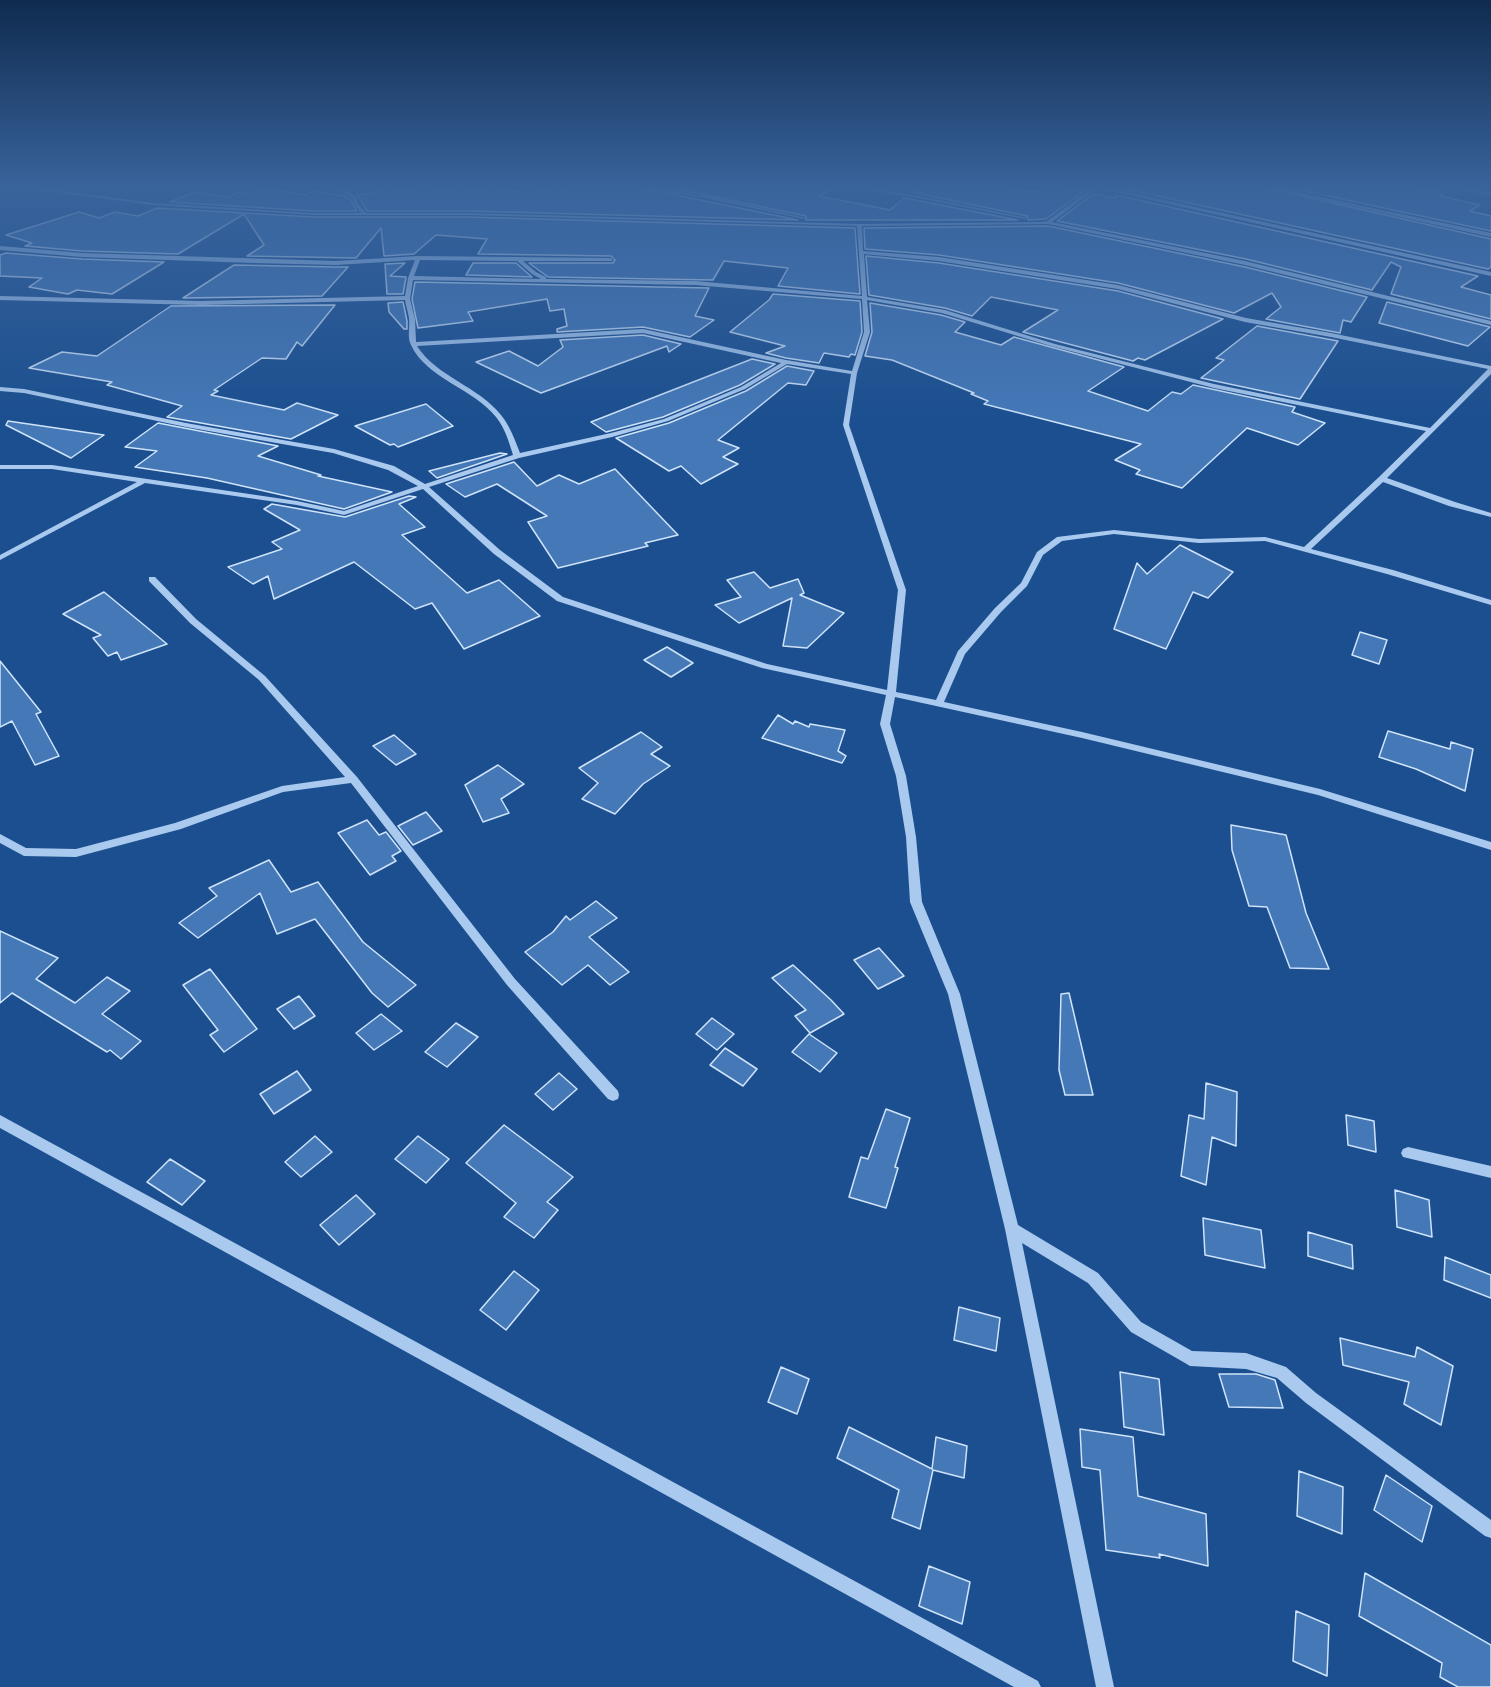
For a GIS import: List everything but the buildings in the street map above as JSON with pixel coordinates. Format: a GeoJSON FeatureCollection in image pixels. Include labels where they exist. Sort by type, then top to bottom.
{"type":"FeatureCollection","features":[{"type":"Feature","properties":{"kind":"street"},"geometry":{"type":"LineString","coordinates":[[415,266],[405,298],[412,320],[413,344],[420,355],[498,414],[508,430],[517,456]]}},
{"type":"Feature","properties":{"kind":"street"},"geometry":{"type":"LineString","coordinates":[[526,266],[534,273],[547,279]]}},
{"type":"Feature","properties":{"kind":"street"},"geometry":{"type":"LineString","coordinates":[[862,266],[867,332],[854,373],[846,425],[902,590],[891,694],[885,724],[902,787],[911,837],[916,903],[954,993],[1012,1229],[1105,1687]]}},
{"type":"Feature","properties":{"kind":"street"},"geometry":{"type":"LineString","coordinates":[[981,266],[1118,288],[1245,320],[1331,335],[1491,369]]}},
{"type":"Feature","properties":{"kind":"street"},"geometry":{"type":"LineString","coordinates":[[1256,266],[1491,323]]}},
{"type":"Feature","properties":{"kind":"street"},"geometry":{"type":"LineString","coordinates":[[1454,266],[1491,274]]}},
{"type":"Feature","properties":{"kind":"street"},"geometry":{"type":"LineString","coordinates":[[411,278],[706,284],[866,298],[943,311],[1053,345],[1214,386],[1431,430]]}},
{"type":"Feature","properties":{"kind":"street"},"geometry":{"type":"LineString","coordinates":[[0,298],[201,303],[405,298]]}},
{"type":"Feature","properties":{"kind":"street"},"geometry":{"type":"LineString","coordinates":[[413,344],[643,331],[786,362],[854,373]]}},
{"type":"Feature","properties":{"kind":"street"},"geometry":{"type":"LineString","coordinates":[[0,467],[52,467],[297,503],[344,513],[517,456],[612,435],[666,420],[743,388],[786,362]]}},
{"type":"Feature","properties":{"kind":"street"},"geometry":{"type":"LineString","coordinates":[[1306,549],[1382,479],[1491,369]]}},
{"type":"Feature","properties":{"kind":"street"},"geometry":{"type":"LineString","coordinates":[[0,389],[24,391],[186,425],[334,451],[391,468],[423,486],[497,552],[560,599],[765,666],[1082,735],[1320,792],[1491,846]]}},
{"type":"Feature","properties":{"kind":"street"},"geometry":{"type":"LineString","coordinates":[[1382,479],[1452,504],[1491,514]]}},
{"type":"Feature","properties":{"kind":"street"},"geometry":{"type":"LineString","coordinates":[[0,558],[144,481]]}},
{"type":"Feature","properties":{"kind":"street"},"geometry":{"type":"LineString","coordinates":[[939,704],[962,653],[998,610],[1024,584],[1040,554],[1060,539],[1114,532],[1199,541],[1265,539],[1390,572],[1491,603]]}},
{"type":"Feature","properties":{"kind":"street"},"geometry":{"type":"LineString","coordinates":[[152,579],[193,621],[262,678],[352,779],[511,982],[613,1095]]}},
{"type":"Feature","properties":{"kind":"street"},"geometry":{"type":"LineString","coordinates":[[0,838],[24,852],[76,853],[177,826],[282,789],[352,779]]}},
{"type":"Feature","properties":{"kind":"street"},"geometry":{"type":"LineString","coordinates":[[0,1121],[1032,1687]]}},
{"type":"Feature","properties":{"kind":"street"},"geometry":{"type":"LineString","coordinates":[[1408,1153],[1491,1172]]}},
{"type":"Feature","properties":{"kind":"street"},"geometry":{"type":"LineString","coordinates":[[1012,1229],[1094,1278],[1136,1327],[1190,1358],[1246,1361],[1281,1372],[1311,1398],[1491,1530]]}}]}
